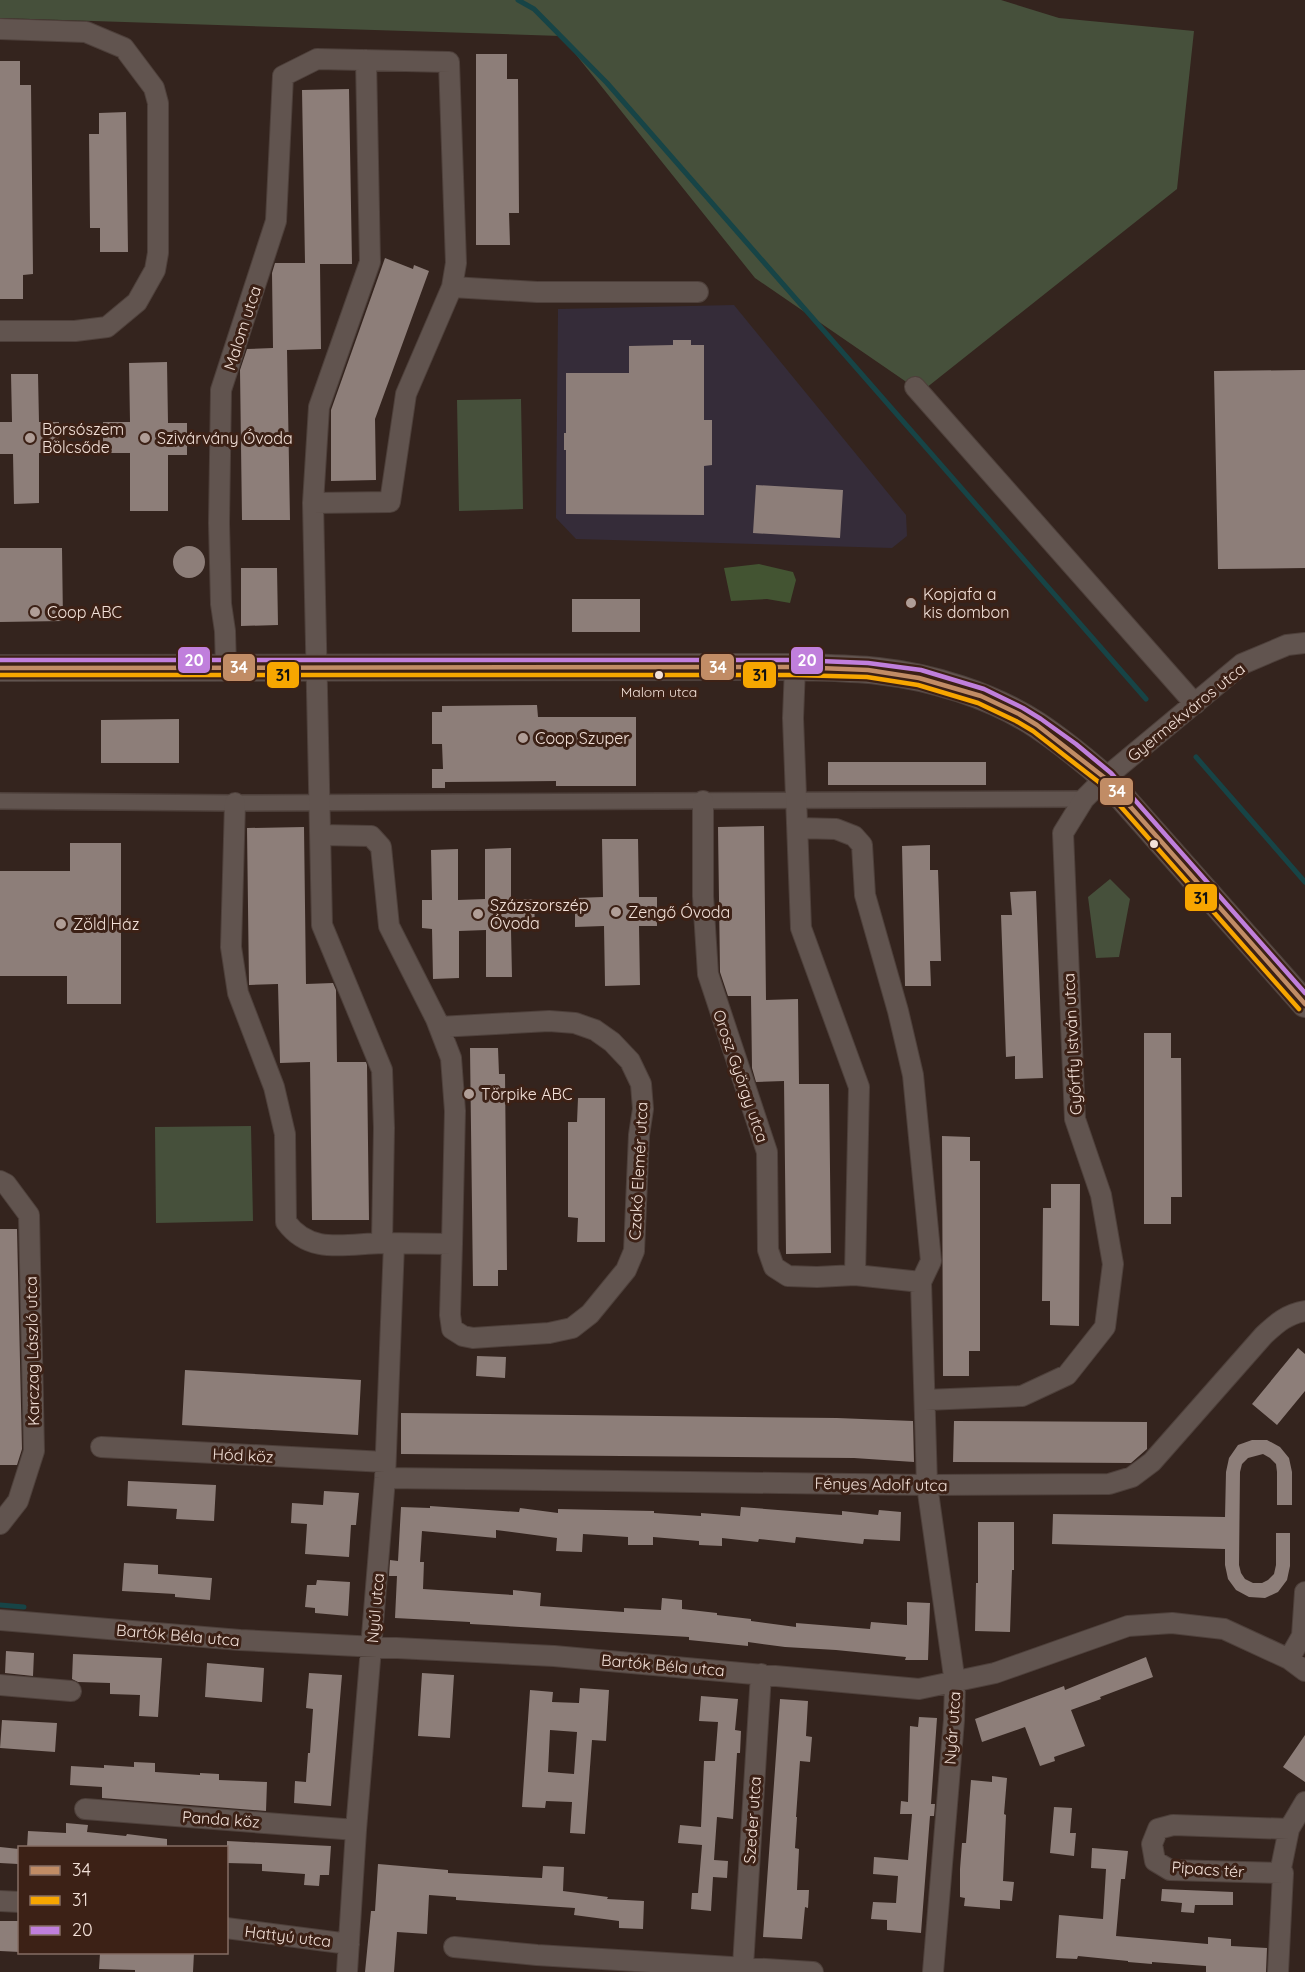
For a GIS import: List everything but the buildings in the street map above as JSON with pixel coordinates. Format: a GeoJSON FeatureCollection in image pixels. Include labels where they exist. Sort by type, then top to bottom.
{"type":"FeatureCollection","features":[{"type":"Feature","properties":{"kind":"street"},"geometry":{"type":"LineString","coordinates":[[0,29],[86,32],[124,48],[154,88],[158,103],[158,253],[155,270],[137,302],[107,327],[75,331],[0,331]]}},
{"type":"Feature","properties":{"kind":"street","name":"Malom utca"},"geometry":{"type":"LineString","coordinates":[[226,668],[225,631],[220,604],[221,390],[276,221],[283,76],[317,59],[449,62],[456,262],[452,287],[406,394],[390,502],[313,503]]}},
{"type":"Feature","properties":{"kind":"street"},"geometry":{"type":"LineString","coordinates":[[366,60],[370,262],[319,407],[313,503],[322,925],[382,1070],[388,1244]]}},
{"type":"Feature","properties":{"kind":"street"},"geometry":{"type":"LineString","coordinates":[[452,287],[537,292],[698,292]]}},
{"type":"Feature","properties":{"kind":"street"},"geometry":{"type":"LineString","coordinates":[[915,387],[1195,704]]}},
{"type":"Feature","properties":{"kind":"street","name":"Gyermekváros utca"},"geometry":{"type":"LineString","coordinates":[[1105,778],[1242,664],[1287,645],[1305,643]]}},
{"type":"Feature","properties":{"kind":"street"},"geometry":{"type":"LineString","coordinates":[[795,667],[794,718],[801,928],[859,1088],[855,1275]]}},
{"type":"Feature","properties":{"kind":"street"},"geometry":{"type":"LineString","coordinates":[[0,668],[795,667],[879,671],[934,682],[988,700],[1035,724],[1105,778],[1305,1004]]}},
{"type":"Feature","properties":{"kind":"street","name":"Győrffy István utca"},"geometry":{"type":"LineString","coordinates":[[925,1400],[1022,1396],[1067,1375],[1105,1327],[1113,1264],[1101,1195],[1075,1119],[1063,833],[1084,799],[1105,778]]}},
{"type":"Feature","properties":{"kind":"street"},"geometry":{"type":"LineString","coordinates":[[0,801],[235,804],[1084,799]]}},
{"type":"Feature","properties":{"kind":"street","name":"Orosz György utca"},"geometry":{"type":"LineString","coordinates":[[703,801],[703,896],[708,974],[767,1152],[768,1250],[774,1266],[788,1276],[855,1275],[921,1282]]}},
{"type":"Feature","properties":{"kind":"street"},"geometry":{"type":"LineString","coordinates":[[235,804],[231,947],[238,993],[274,1087],[285,1134],[286,1221],[293,1232],[305,1240],[321,1245],[452,1244]]}},
{"type":"Feature","properties":{"kind":"street"},"geometry":{"type":"LineString","coordinates":[[798,828],[836,829],[854,836],[862,845],[865,895],[898,1011],[913,1075],[931,1261],[921,1282],[927,1485]]}},
{"type":"Feature","properties":{"kind":"street","name":"Czakó Elemér utca"},"geometry":{"type":"LineString","coordinates":[[321,835],[371,836],[381,848],[389,926],[439,1026],[451,1058],[455,1111],[450,1315],[452,1329],[463,1336],[472,1338],[549,1333],[572,1328],[590,1314],[626,1270],[634,1251],[639,1135],[643,1108],[641,1084],[630,1060],[612,1042],[595,1030],[575,1023],[549,1021],[439,1026]]}},
{"type":"Feature","properties":{"kind":"street","name":"Karczag László utca"},"geometry":{"type":"LineString","coordinates":[[0,1181],[6,1184],[29,1215],[34,1450],[18,1501],[0,1524]]}},
{"type":"Feature","properties":{"kind":"street","name":"Nyúl utca"},"geometry":{"type":"LineString","coordinates":[[347,1972],[385,1470],[388,1244]]}},
{"type":"Feature","properties":{"kind":"street","name":"Fényes Adolf utca"},"geometry":{"type":"LineString","coordinates":[[385,1470],[927,1485],[1109,1484],[1132,1477],[1152,1462],[1264,1335],[1279,1321],[1292,1314],[1305,1311]]}},
{"type":"Feature","properties":{"kind":"street","name":"Hód köz"},"geometry":{"type":"LineString","coordinates":[[101,1448],[385,1470]]}},
{"type":"Feature","properties":{"kind":"street","name":"Nyár utca"},"geometry":{"type":"LineString","coordinates":[[927,1485],[955,1683],[954,1720],[933,1972]]}},
{"type":"Feature","properties":{"kind":"street"},"geometry":{"type":"LineString","coordinates":[[1289,1659],[1302,1636],[1305,1592]]}},
{"type":"Feature","properties":{"kind":"street","name":"Bartók Béla utca"},"geometry":{"type":"LineString","coordinates":[[0,1620],[240,1640],[554,1656],[919,1689],[995,1674],[1128,1626],[1172,1623],[1224,1629],[1289,1659],[1305,1671]]}},
{"type":"Feature","properties":{"kind":"street","name":"Szeder utca"},"geometry":{"type":"LineString","coordinates":[[743,1966],[761,1674]]}},
{"type":"Feature","properties":{"kind":"street"},"geometry":{"type":"LineString","coordinates":[[0,1686],[71,1691]]}},
{"type":"Feature","properties":{"kind":"street"},"geometry":{"type":"LineString","coordinates":[[1278,1972],[1283,1873],[1281,1868],[1288,1829],[1305,1802]]}},
{"type":"Feature","properties":{"kind":"street","name":"Panda köz"},"geometry":{"type":"LineString","coordinates":[[85,1809],[356,1830]]}},
{"type":"Feature","properties":{"kind":"street","name":"Pipacs tér"},"geometry":{"type":"LineString","coordinates":[[1283,1873],[1170,1870],[1155,1861],[1152,1844],[1158,1829],[1173,1825],[1288,1829]]}},
{"type":"Feature","properties":{"kind":"street"},"geometry":{"type":"LineString","coordinates":[[0,1901],[18,1902]]}},
{"type":"Feature","properties":{"kind":"street","name":"Hattyú utca"},"geometry":{"type":"LineString","coordinates":[[228,1928],[349,1944]]}},
{"type":"Feature","properties":{"kind":"street"},"geometry":{"type":"LineString","coordinates":[[454,1947],[537,1964],[743,1966],[813,1972]]}},
{"type":"Feature","properties":{"kind":"shaded area"},"geometry":{"type":"Polygon","coordinates":[[[734,305],[906,515],[907,536],[892,548],[576,539],[556,518],[558,309],[734,305]]]}},
{"type":"Feature","properties":{"kind":"green space"},"geometry":{"type":"Polygon","coordinates":[[[0,0],[1001,0],[1059,18],[1194,31],[1177,189],[921,392],[755,278],[561,36],[0,18],[0,0]]]}},
{"type":"Feature","properties":{"kind":"green space"},"geometry":{"type":"Polygon","coordinates":[[[521,399],[523,509],[459,511],[457,400],[521,399]]]}},
{"type":"Feature","properties":{"kind":"green space"},"geometry":{"type":"Polygon","coordinates":[[[759,564],[793,572],[796,580],[790,603],[767,599],[731,601],[724,568],[759,564]]]}},
{"type":"Feature","properties":{"kind":"green space"},"geometry":{"type":"Polygon","coordinates":[[[1110,879],[1130,899],[1119,957],[1096,958],[1088,897],[1110,879]]]}},
{"type":"Feature","properties":{"kind":"green space"},"geometry":{"type":"Polygon","coordinates":[[[251,1126],[253,1221],[156,1223],[155,1127],[251,1126]]]}},
{"type":"Feature","properties":{"kind":"waterway"},"geometry":{"type":"LineString","coordinates":[[518,0],[534,9],[607,83],[1146,699]]}},
{"type":"Feature","properties":{"kind":"waterway"},"geometry":{"type":"LineString","coordinates":[[1196,757],[1305,882]]}},
{"type":"Feature","properties":{"kind":"waterway"},"geometry":{"type":"LineString","coordinates":[[0,1605],[24,1607]]}},
{"type":"Feature","properties":{"kind":"transit line","name":"20"},"geometry":{"type":"LineString","coordinates":[[0,660],[795,660],[868,663],[921,670],[984,689],[1023,708],[1076,744],[1111,773],[1305,993]]}},
{"type":"Feature","properties":{"kind":"transit line","name":"34"},"geometry":{"type":"LineString","coordinates":[[0,668],[795,667],[868,670],[919,678],[981,696],[1019,714],[1037,725],[1105,778],[1305,1004]]}},
{"type":"Feature","properties":{"kind":"transit line","name":"31"},"geometry":{"type":"LineString","coordinates":[[0,675],[795,675],[867,677],[918,685],[978,703],[1016,721],[1033,731],[1100,783],[1299,1009]]}},
{"type":"Feature","properties":{"kind":"place","name":"Borsószem Bölcsőde"},"geometry":{"type":"Point","coordinates":[30,438]}},
{"type":"Feature","properties":{"kind":"place","name":"Szivárvány Óvoda"},"geometry":{"type":"Point","coordinates":[145,438]}},
{"type":"Feature","properties":{"kind":"place","name":"Kopjafa a kis dombon"},"geometry":{"type":"Point","coordinates":[911,603]}},
{"type":"Feature","properties":{"kind":"place","name":"Coop ABC"},"geometry":{"type":"Point","coordinates":[35,612]}},
{"type":"Feature","properties":{"kind":"place","name":"Malom utca"},"geometry":{"type":"Point","coordinates":[659,675]}},
{"type":"Feature","properties":{"kind":"place","name":"Coop Szuper"},"geometry":{"type":"Point","coordinates":[523,738]}},
{"type":"Feature","properties":{"kind":"place","name":"Zengő Óvoda"},"geometry":{"type":"Point","coordinates":[616,912]}},
{"type":"Feature","properties":{"kind":"place","name":"Százszorszép Óvoda"},"geometry":{"type":"Point","coordinates":[478,914]}},
{"type":"Feature","properties":{"kind":"place","name":"Zöld Ház"},"geometry":{"type":"Point","coordinates":[61,924]}},
{"type":"Feature","properties":{"kind":"place","name":"Törpike ABC"},"geometry":{"type":"Point","coordinates":[469,1094]}}]}
